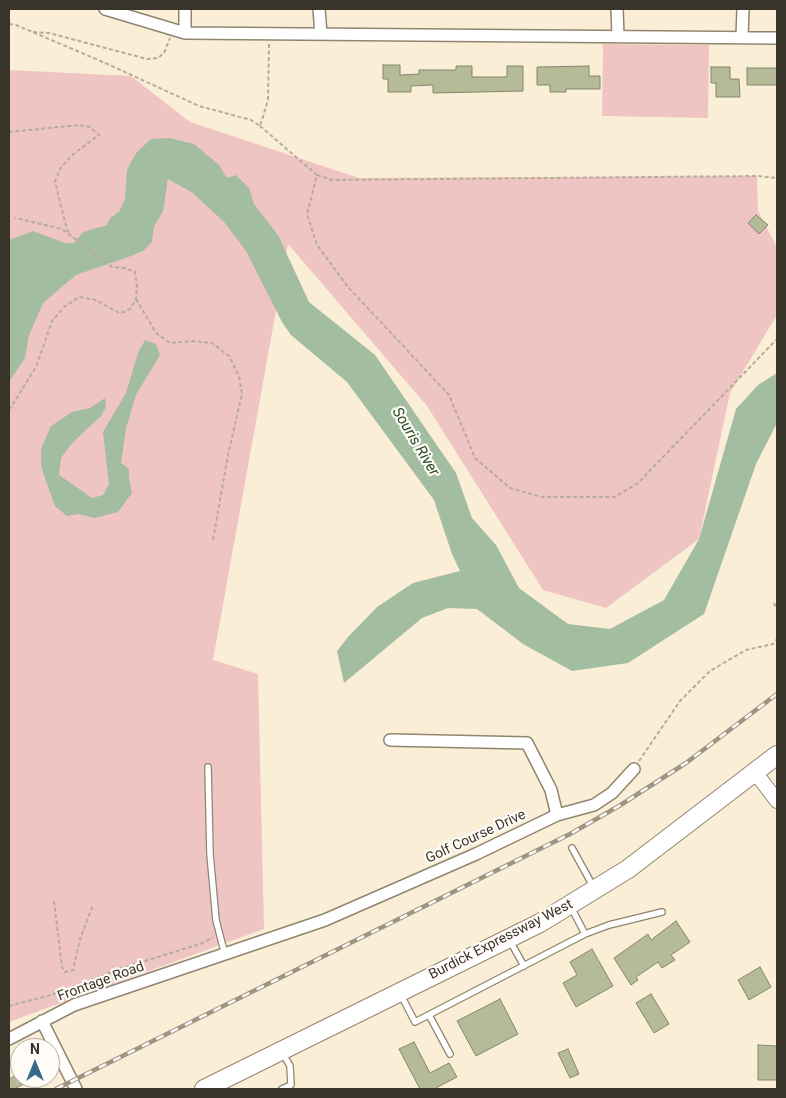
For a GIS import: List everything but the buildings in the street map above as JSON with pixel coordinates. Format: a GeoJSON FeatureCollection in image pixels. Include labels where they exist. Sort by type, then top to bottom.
{"type":"FeatureCollection","features":[{"type":"Feature","properties":{"kind":"main road","name":"Burdick Expressway West"},"geometry":{"type":"LineString","coordinates":[[204,1089],[509,939],[596,891],[652,852],[777,755]]}},
{"type":"Feature","properties":{"kind":"street"},"geometry":{"type":"LineString","coordinates":[[105,9],[185,33],[777,38]]}},
{"type":"Feature","properties":{"kind":"street"},"geometry":{"type":"LineString","coordinates":[[185,9],[185,33]]}},
{"type":"Feature","properties":{"kind":"street"},"geometry":{"type":"LineString","coordinates":[[319,9],[321,34]]}},
{"type":"Feature","properties":{"kind":"street"},"geometry":{"type":"LineString","coordinates":[[618,9],[618,36]]}},
{"type":"Feature","properties":{"kind":"street"},"geometry":{"type":"LineString","coordinates":[[742,38],[743,9]]}},
{"type":"Feature","properties":{"kind":"street"},"geometry":{"type":"LineString","coordinates":[[390,740],[527,743],[551,790],[557,815]]}},
{"type":"Feature","properties":{"kind":"street","name":"Golf Course Drive"},"geometry":{"type":"LineString","coordinates":[[206,961],[325,920],[372,901],[557,815],[601,801],[634,769]]}},
{"type":"Feature","properties":{"kind":"street"},"geometry":{"type":"LineString","coordinates":[[755,772],[777,801]]}},
{"type":"Feature","properties":{"kind":"street","name":"Frontage Road"},"geometry":{"type":"LineString","coordinates":[[9,1039],[74,1005],[206,961]]}},
{"type":"Feature","properties":{"kind":"street"},"geometry":{"type":"LineString","coordinates":[[42,1021],[76,1089]]}},
{"type":"Feature","properties":{"kind":"lane"},"geometry":{"type":"LineString","coordinates":[[208,767],[210,854],[219,933],[225,955]]}},
{"type":"Feature","properties":{"kind":"lane"},"geometry":{"type":"LineString","coordinates":[[572,848],[596,891]]}},
{"type":"Feature","properties":{"kind":"lane"},"geometry":{"type":"LineString","coordinates":[[570,906],[585,934]]}},
{"type":"Feature","properties":{"kind":"lane"},"geometry":{"type":"LineString","coordinates":[[399,992],[415,1022],[585,934],[610,925],[662,912]]}},
{"type":"Feature","properties":{"kind":"lane"},"geometry":{"type":"LineString","coordinates":[[509,939],[524,966]]}},
{"type":"Feature","properties":{"kind":"lane"},"geometry":{"type":"LineString","coordinates":[[429,1015],[450,1054]]}},
{"type":"Feature","properties":{"kind":"lane"},"geometry":{"type":"LineString","coordinates":[[282,1050],[290,1066],[291,1084],[282,1089]]}},
{"type":"Feature","properties":{"kind":"path"},"geometry":{"type":"LineString","coordinates":[[9,24],[199,106],[251,120],[317,175],[332,180],[747,176],[777,178]]}},
{"type":"Feature","properties":{"kind":"path"},"geometry":{"type":"LineString","coordinates":[[31,32],[49,33],[148,59],[158,58],[164,53],[172,29]]}},
{"type":"Feature","properties":{"kind":"path"},"geometry":{"type":"LineString","coordinates":[[260,126],[268,100],[269,34]]}},
{"type":"Feature","properties":{"kind":"path"},"geometry":{"type":"LineString","coordinates":[[9,132],[79,125],[90,126],[99,135],[71,156],[60,169],[55,182],[67,230],[74,238]]}},
{"type":"Feature","properties":{"kind":"path"},"geometry":{"type":"LineString","coordinates":[[317,175],[307,214],[317,245],[348,287],[449,395],[475,458],[510,488],[542,497],[614,497],[637,484],[777,339]]}},
{"type":"Feature","properties":{"kind":"path"},"geometry":{"type":"LineString","coordinates":[[15,218],[62,229],[112,267],[125,268],[135,272],[136,299],[156,333],[170,343],[193,341],[212,343],[229,356],[239,376],[242,394],[228,455],[213,540]]}},
{"type":"Feature","properties":{"kind":"path"},"geometry":{"type":"LineString","coordinates":[[9,410],[36,367],[52,321],[64,307],[79,297],[96,300],[119,313],[130,309],[136,299]]}},
{"type":"Feature","properties":{"kind":"path"},"geometry":{"type":"LineString","coordinates":[[774,603],[777,610]]}},
{"type":"Feature","properties":{"kind":"path"},"geometry":{"type":"LineString","coordinates":[[634,769],[680,701],[710,671],[746,650],[773,644],[777,639]]}},
{"type":"Feature","properties":{"kind":"path"},"geometry":{"type":"LineString","coordinates":[[54,901],[62,967],[65,972],[73,970],[80,939],[93,905]]}},
{"type":"Feature","properties":{"kind":"path"},"geometry":{"type":"LineString","coordinates":[[9,1006],[51,995],[122,968],[203,943],[219,933]]}},
{"type":"Feature","properties":{"kind":"shaded area"},"geometry":{"type":"Polygon","coordinates":[[[603,44],[709,45],[708,118],[602,116],[603,44]]]}},
{"type":"Feature","properties":{"kind":"shaded area"},"geometry":{"type":"Polygon","coordinates":[[[9,70],[131,76],[190,122],[359,178],[757,176],[758,211],[777,247],[777,315],[730,393],[699,539],[606,608],[543,590],[427,406],[288,244],[213,660],[258,674],[264,929],[9,1022],[9,70]]]}},
{"type":"Feature","properties":{"kind":"water"},"geometry":{"type":"Polygon","coordinates":[[[170,138],[194,144],[219,165],[227,178],[236,175],[249,188],[254,204],[278,235],[309,302],[375,355],[456,473],[472,518],[496,545],[519,588],[568,624],[610,629],[664,600],[699,539],[736,409],[758,385],[777,373],[777,423],[756,464],[704,614],[628,663],[572,671],[523,644],[477,609],[448,608],[422,618],[344,683],[337,651],[377,607],[413,583],[460,571],[452,554],[434,500],[347,382],[291,335],[282,322],[246,251],[225,223],[193,193],[166,178],[157,196],[152,242],[143,251],[76,275],[43,303],[29,335],[25,358],[9,382],[9,240],[33,231],[65,243],[74,243],[83,232],[107,225],[110,218],[119,212],[125,199],[127,170],[136,153],[151,139],[170,138]]]}},
{"type":"Feature","properties":{"kind":"water"},"geometry":{"type":"Polygon","coordinates":[[[145,340],[156,344],[160,355],[136,395],[126,429],[121,463],[129,469],[132,493],[118,512],[94,518],[78,514],[67,516],[55,506],[41,466],[41,449],[51,426],[72,412],[90,408],[105,398],[106,407],[101,416],[72,443],[61,458],[59,475],[92,498],[103,495],[109,484],[103,432],[126,393],[138,353],[145,340]]]}},
{"type":"Feature","properties":{"kind":"waterway","name":"Souris River"},"geometry":{"type":"LineString","coordinates":[[144,228],[156,207],[160,176]]}},
{"type":"Feature","properties":{"kind":"railway"},"geometry":{"type":"LineString","coordinates":[[56,1089],[570,834],[619,806],[686,763],[777,694]]}}]}
